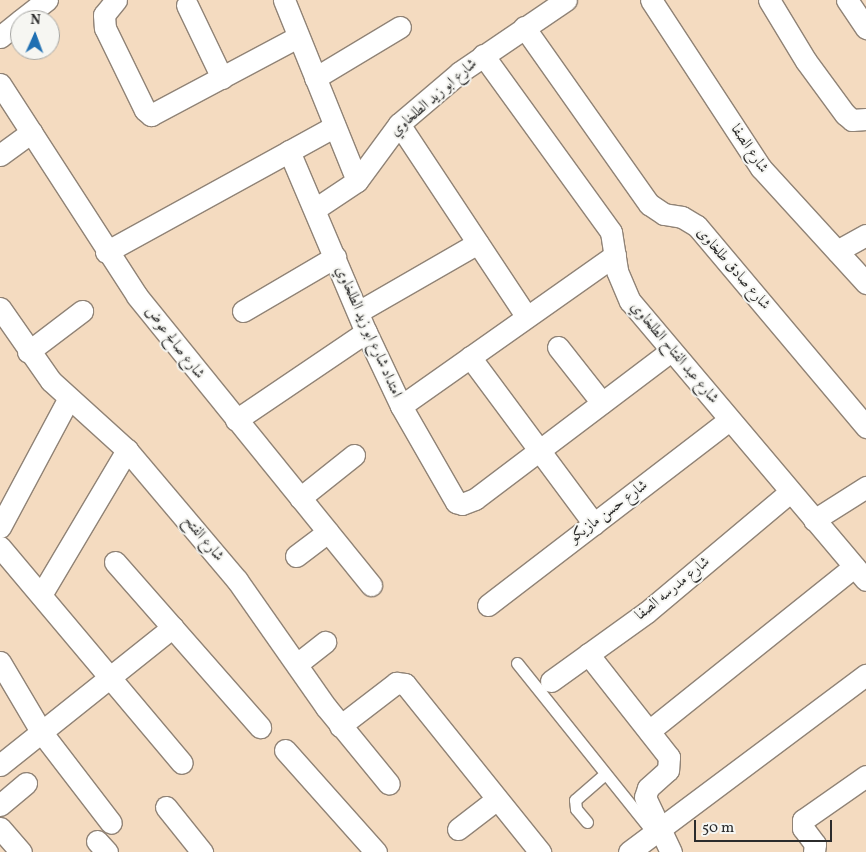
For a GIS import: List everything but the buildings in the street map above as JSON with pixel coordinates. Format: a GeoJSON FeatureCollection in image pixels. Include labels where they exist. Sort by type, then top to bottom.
{"type":"FeatureCollection","features":[{"type":"Feature","properties":{"kind":"street"},"geometry":{"type":"LineString","coordinates":[[34,10],[47,0]]}},
{"type":"Feature","properties":{"kind":"street"},"geometry":{"type":"LineString","coordinates":[[116,0],[104,15],[105,28],[148,113],[159,114],[298,36]]}},
{"type":"Feature","properties":{"kind":"street"},"geometry":{"type":"LineString","coordinates":[[284,0],[357,181]]}},
{"type":"Feature","properties":{"kind":"street","name":"شارع الصفا"},"geometry":{"type":"LineString","coordinates":[[651,0],[761,168],[866,283]]}},
{"type":"Feature","properties":{"kind":"street"},"geometry":{"type":"LineString","coordinates":[[769,0],[820,83],[859,119]]}},
{"type":"Feature","properties":{"kind":"street"},"geometry":{"type":"LineString","coordinates":[[847,0],[864,22]]}},
{"type":"Feature","properties":{"kind":"street","name":"شارع ابو زيد الطلخاوي"},"geometry":{"type":"LineString","coordinates":[[315,209],[357,181],[399,124],[483,55],[563,1]]}},
{"type":"Feature","properties":{"kind":"street"},"geometry":{"type":"LineString","coordinates":[[188,5],[222,78]]}},
{"type":"Feature","properties":{"kind":"street"},"geometry":{"type":"LineString","coordinates":[[315,78],[400,27]]}},
{"type":"Feature","properties":{"kind":"street","name":"شارع صادق طلخاوى"},"geometry":{"type":"LineString","coordinates":[[524,27],[650,204],[664,214],[682,218],[697,226],[866,427]]}},
{"type":"Feature","properties":{"kind":"street"},"geometry":{"type":"LineString","coordinates":[[0,37],[10,29]]}},
{"type":"Feature","properties":{"kind":"street","name":"شارع عبد الفتاح الطلخاوي"},"geometry":{"type":"LineString","coordinates":[[483,55],[604,222],[610,232],[617,271],[630,300],[860,573]]}},
{"type":"Feature","properties":{"kind":"street","name":"شارع صالح عوض"},"geometry":{"type":"LineString","coordinates":[[0,84],[106,252],[154,318],[371,585]]}},
{"type":"Feature","properties":{"kind":"street"},"geometry":{"type":"LineString","coordinates":[[399,124],[526,316]]}},
{"type":"Feature","properties":{"kind":"street"},"geometry":{"type":"LineString","coordinates":[[106,252],[334,126]]}},
{"type":"Feature","properties":{"kind":"street"},"geometry":{"type":"LineString","coordinates":[[0,154],[32,132]]}},
{"type":"Feature","properties":{"kind":"street","name":"امتداد شارع ابو زيد الطلخاوي"},"geometry":{"type":"LineString","coordinates":[[289,151],[366,332],[402,406],[451,497],[462,504],[475,499],[539,450]]}},
{"type":"Feature","properties":{"kind":"street"},"geometry":{"type":"LineString","coordinates":[[837,251],[866,234]]}},
{"type":"Feature","properties":{"kind":"street"},"geometry":{"type":"LineString","coordinates":[[358,312],[478,243]]}},
{"type":"Feature","properties":{"kind":"street"},"geometry":{"type":"LineString","coordinates":[[402,406],[526,316],[615,255]]}},
{"type":"Feature","properties":{"kind":"street"},"geometry":{"type":"LineString","coordinates":[[243,311],[335,258]]}},
{"type":"Feature","properties":{"kind":"street","name":"شارع الفتح"},"geometry":{"type":"LineString","coordinates":[[0,308],[28,352],[69,398],[127,450],[238,580],[340,726],[389,784]]}},
{"type":"Feature","properties":{"kind":"street"},"geometry":{"type":"LineString","coordinates":[[28,352],[82,312]]}},
{"type":"Feature","properties":{"kind":"street"},"geometry":{"type":"LineString","coordinates":[[236,420],[366,332]]}},
{"type":"Feature","properties":{"kind":"street"},"geometry":{"type":"LineString","coordinates":[[558,347],[602,403]]}},
{"type":"Feature","properties":{"kind":"street"},"geometry":{"type":"LineString","coordinates":[[539,450],[672,351]]}},
{"type":"Feature","properties":{"kind":"street"},"geometry":{"type":"LineString","coordinates":[[470,356],[594,524]]}},
{"type":"Feature","properties":{"kind":"street"},"geometry":{"type":"LineString","coordinates":[[0,527],[69,398]]}},
{"type":"Feature","properties":{"kind":"street","name":"شارع حسن مازيكو"},"geometry":{"type":"LineString","coordinates":[[488,605],[730,420]]}},
{"type":"Feature","properties":{"kind":"street"},"geometry":{"type":"LineString","coordinates":[[41,595],[127,450]]}},
{"type":"Feature","properties":{"kind":"street"},"geometry":{"type":"LineString","coordinates":[[300,498],[354,456]]}},
{"type":"Feature","properties":{"kind":"street"},"geometry":{"type":"LineString","coordinates":[[814,520],[866,487]]}},
{"type":"Feature","properties":{"kind":"street","name":"شارع مدرسه الصفا"},"geometry":{"type":"LineString","coordinates":[[551,681],[647,612],[790,492]]}},
{"type":"Feature","properties":{"kind":"street"},"geometry":{"type":"LineString","coordinates":[[296,556],[328,532]]}},
{"type":"Feature","properties":{"kind":"street"},"geometry":{"type":"LineString","coordinates":[[0,547],[182,763]]}},
{"type":"Feature","properties":{"kind":"street"},"geometry":{"type":"LineString","coordinates":[[115,562],[260,727]]}},
{"type":"Feature","properties":{"kind":"street"},"geometry":{"type":"LineString","coordinates":[[649,731],[860,573]]}},
{"type":"Feature","properties":{"kind":"street"},"geometry":{"type":"LineString","coordinates":[[0,765],[42,734],[173,627]]}},
{"type":"Feature","properties":{"kind":"street"},"geometry":{"type":"LineString","coordinates":[[297,664],[326,642]]}},
{"type":"Feature","properties":{"kind":"street"},"geometry":{"type":"LineString","coordinates":[[588,654],[649,731],[670,761],[665,774],[648,788],[645,797],[657,832],[671,852]]}},
{"type":"Feature","properties":{"kind":"street"},"geometry":{"type":"LineString","coordinates":[[0,662],[42,734],[111,823]]}},
{"type":"Feature","properties":{"kind":"street"},"geometry":{"type":"LineString","coordinates":[[629,852],[866,674]]}},
{"type":"Feature","properties":{"kind":"street"},"geometry":{"type":"LineString","coordinates":[[340,726],[396,683],[405,684],[540,852]]}},
{"type":"Feature","properties":{"kind":"street"},"geometry":{"type":"LineString","coordinates":[[285,750],[376,852]]}},
{"type":"Feature","properties":{"kind":"street"},"geometry":{"type":"LineString","coordinates":[[814,852],[815,844],[803,828],[803,820],[866,776]]}},
{"type":"Feature","properties":{"kind":"street"},"geometry":{"type":"LineString","coordinates":[[0,805],[26,783]]}},
{"type":"Feature","properties":{"kind":"street"},"geometry":{"type":"LineString","coordinates":[[458,829],[497,799]]}},
{"type":"Feature","properties":{"kind":"street"},"geometry":{"type":"LineString","coordinates":[[166,807],[202,852]]}},
{"type":"Feature","properties":{"kind":"street"},"geometry":{"type":"LineString","coordinates":[[0,828],[21,852]]}},
{"type":"Feature","properties":{"kind":"lane"},"geometry":{"type":"LineString","coordinates":[[517,663],[605,774],[657,832]]}},
{"type":"Feature","properties":{"kind":"lane"},"geometry":{"type":"LineString","coordinates":[[587,822],[576,809],[575,800],[605,774]]}}]}
